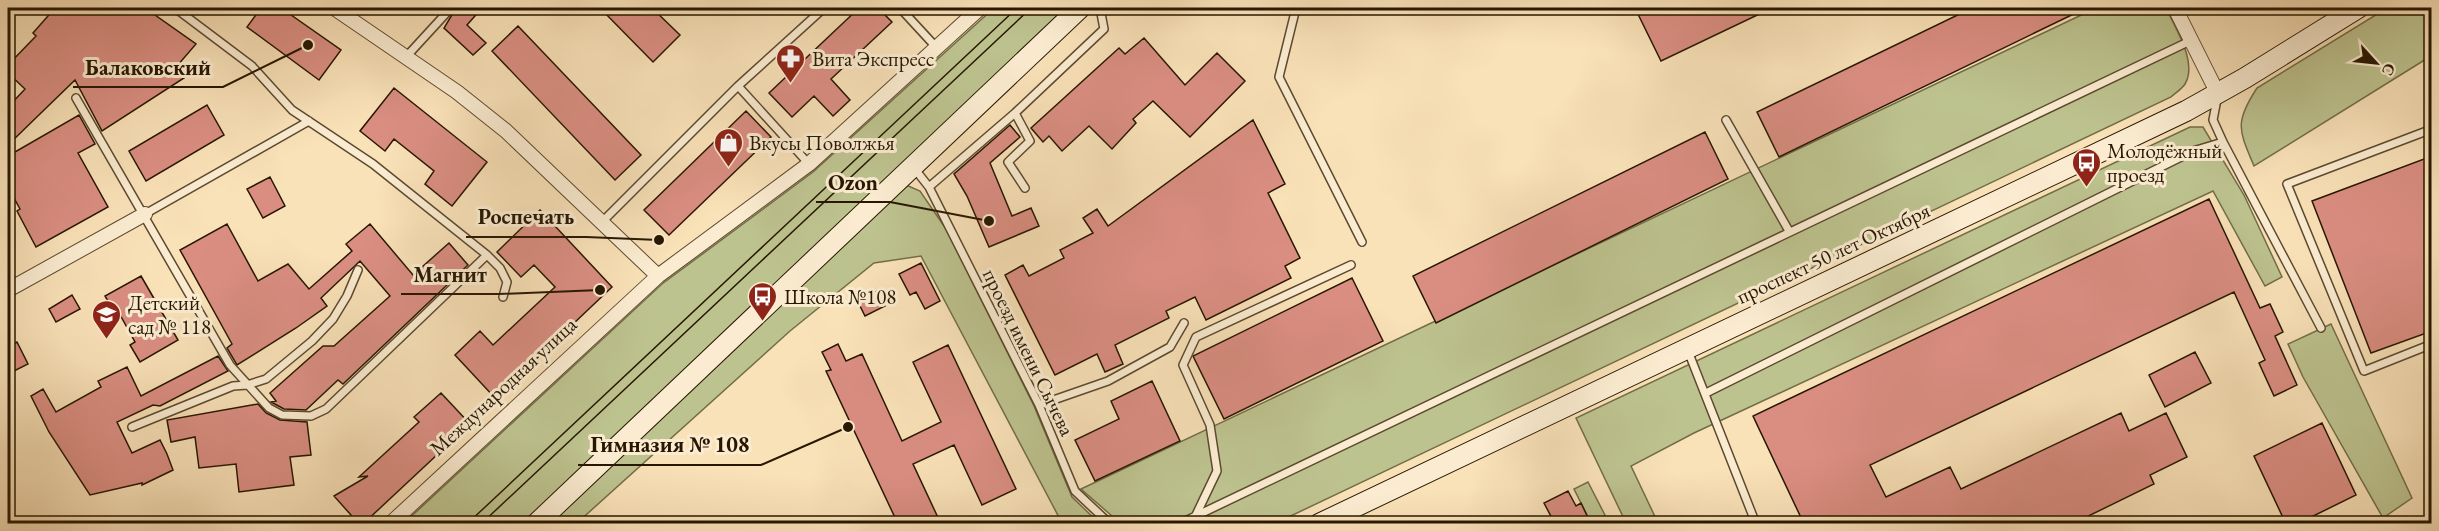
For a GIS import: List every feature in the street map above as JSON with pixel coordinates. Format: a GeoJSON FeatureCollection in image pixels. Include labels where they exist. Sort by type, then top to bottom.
{"type":"FeatureCollection","features":[{"type":"Feature","properties":{"kind":"main road"},"geometry":{"type":"LineString","coordinates":[[536,524],[1080,8]]}},
{"type":"Feature","properties":{"kind":"main road","name":"проспект 50 лет Октября"},"geometry":{"type":"LineString","coordinates":[[1330,521],[2218,94],[2358,8]]}},
{"type":"Feature","properties":{"kind":"street"},"geometry":{"type":"LineString","coordinates":[[334,8],[406,57],[506,131],[658,276]]}},
{"type":"Feature","properties":{"kind":"street","name":"Международная улица"},"geometry":{"type":"LineString","coordinates":[[390,524],[658,276],[809,164],[980,8]]}},
{"type":"Feature","properties":{"kind":"street"},"geometry":{"type":"LineString","coordinates":[[2175,8],[2218,94]]}},
{"type":"Feature","properties":{"kind":"street"},"geometry":{"type":"LineString","coordinates":[[8,290],[146,214]]}},
{"type":"Feature","properties":{"kind":"lane"},"geometry":{"type":"LineString","coordinates":[[8,15],[13,8]]}},
{"type":"Feature","properties":{"kind":"lane"},"geometry":{"type":"LineString","coordinates":[[175,8],[252,66],[292,110],[373,164],[487,255],[500,268],[507,282],[503,297]]}},
{"type":"Feature","properties":{"kind":"lane"},"geometry":{"type":"LineString","coordinates":[[406,57],[451,8]]}},
{"type":"Feature","properties":{"kind":"lane"},"geometry":{"type":"LineString","coordinates":[[602,222],[738,86],[824,8]]}},
{"type":"Feature","properties":{"kind":"lane"},"geometry":{"type":"LineString","coordinates":[[900,8],[936,47]]}},
{"type":"Feature","properties":{"kind":"lane"},"geometry":{"type":"LineString","coordinates":[[929,187],[1015,112],[1104,29],[1100,8]]}},
{"type":"Feature","properties":{"kind":"lane"},"geometry":{"type":"LineString","coordinates":[[1296,8],[1279,77],[1362,242]]}},
{"type":"Feature","properties":{"kind":"lane"},"geometry":{"type":"LineString","coordinates":[[1179,524],[2190,41]]}},
{"type":"Feature","properties":{"kind":"lane"},"geometry":{"type":"LineString","coordinates":[[738,86],[785,134],[809,164]]}},
{"type":"Feature","properties":{"kind":"lane"},"geometry":{"type":"LineString","coordinates":[[2218,94],[2213,120],[2321,328]]}},
{"type":"Feature","properties":{"kind":"lane"},"geometry":{"type":"LineString","coordinates":[[76,98],[146,214],[230,365],[269,408],[282,416],[311,416],[326,409],[487,255]]}},
{"type":"Feature","properties":{"kind":"lane"},"geometry":{"type":"LineString","coordinates":[[1015,112],[1030,141],[1008,162],[1025,188]]}},
{"type":"Feature","properties":{"kind":"lane"},"geometry":{"type":"LineString","coordinates":[[1726,120],[1789,231]]}},
{"type":"Feature","properties":{"kind":"lane"},"geometry":{"type":"LineString","coordinates":[[146,214],[309,122]]}},
{"type":"Feature","properties":{"kind":"lane"},"geometry":{"type":"LineString","coordinates":[[2432,129],[2287,184],[2364,371],[2432,344]]}},
{"type":"Feature","properties":{"kind":"lane"},"geometry":{"type":"LineString","coordinates":[[1706,393],[2193,151],[2223,142]]}},
{"type":"Feature","properties":{"kind":"lane","name":"проезд имени Сычева"},"geometry":{"type":"LineString","coordinates":[[912,166],[929,187],[1039,405],[1075,491],[1110,524]]}},
{"type":"Feature","properties":{"kind":"lane"},"geometry":{"type":"LineString","coordinates":[[1196,515],[1217,471],[1210,425],[1183,366],[1196,337],[1351,265]]}},
{"type":"Feature","properties":{"kind":"lane"},"geometry":{"type":"LineString","coordinates":[[132,427],[234,386],[247,385],[266,379],[333,319],[347,296],[358,270]]}},
{"type":"Feature","properties":{"kind":"lane"},"geometry":{"type":"LineString","coordinates":[[1039,405],[1108,381],[1170,347],[1184,323]]}},
{"type":"Feature","properties":{"kind":"lane"},"geometry":{"type":"LineString","coordinates":[[1687,348],[1756,524]]}},
{"type":"Feature","properties":{"kind":"green space"},"geometry":{"type":"Polygon","coordinates":[[[994,8],[1068,8],[527,523],[403,524],[662,284],[813,172],[994,8]]]}},
{"type":"Feature","properties":{"kind":"green space"},"geometry":{"type":"Polygon","coordinates":[[[2096,8],[2166,8],[2187,56],[2189,66],[2184,86],[2171,97],[1276,523],[1120,523],[1081,489],[2096,8]]]}},
{"type":"Feature","properties":{"kind":"green space"},"geometry":{"type":"Polygon","coordinates":[[[2387,8],[2431,8],[2431,56],[2254,166],[2241,127],[2245,110],[2257,88],[2387,8]]]}},
{"type":"Feature","properties":{"kind":"green space"},"geometry":{"type":"Polygon","coordinates":[[[2190,127],[2203,127],[2244,195],[2282,277],[2265,286],[2213,191],[1694,433],[1631,466],[1658,523],[1626,523],[1576,418],[2190,127]]]}},
{"type":"Feature","properties":{"kind":"green space"},"geometry":{"type":"Polygon","coordinates":[[[906,185],[920,191],[946,229],[1034,406],[1072,497],[1099,523],[1062,523],[921,256],[874,263],[790,331],[577,523],[546,524],[906,185]]]}},
{"type":"Feature","properties":{"kind":"green space"},"geometry":{"type":"Polygon","coordinates":[[[2331,324],[2412,498],[2383,518],[2303,377],[2288,344],[2331,324]]]}},
{"type":"Feature","properties":{"kind":"green space"},"geometry":{"type":"Polygon","coordinates":[[[1588,482],[1609,523],[1591,523],[1574,489],[1588,482]]]}},
{"type":"Feature","properties":{"kind":"building"},"geometry":{"type":"Polygon","coordinates":[[[55,8],[145,8],[196,44],[177,66],[184,78],[102,131],[75,80],[8,145],[8,107],[25,89],[8,73],[8,65],[36,36],[33,33],[55,8]]]}},
{"type":"Feature","properties":{"kind":"building"},"geometry":{"type":"Polygon","coordinates":[[[261,8],[281,8],[341,50],[319,80],[247,27],[261,8]]]}},
{"type":"Feature","properties":{"kind":"building"},"geometry":{"type":"Polygon","coordinates":[[[456,8],[482,8],[467,25],[486,43],[473,55],[444,28],[456,8]]]}},
{"type":"Feature","properties":{"kind":"building"},"geometry":{"type":"Polygon","coordinates":[[[600,8],[652,8],[680,35],[653,62],[600,8]]]}},
{"type":"Feature","properties":{"kind":"building"},"geometry":{"type":"Polygon","coordinates":[[[859,8],[878,8],[892,22],[831,79],[850,100],[833,116],[814,96],[792,117],[769,93],[859,8]]]}},
{"type":"Feature","properties":{"kind":"building"},"geometry":{"type":"Polygon","coordinates":[[[1635,8],[1772,8],[1661,61],[1635,8]]]}},
{"type":"Feature","properties":{"kind":"building"},"geometry":{"type":"Polygon","coordinates":[[[1972,8],[2086,8],[1779,157],[1757,112],[1972,8]]]}},
{"type":"Feature","properties":{"kind":"building"},"geometry":{"type":"Polygon","coordinates":[[[518,26],[641,155],[615,180],[492,51],[518,26]]]}},
{"type":"Feature","properties":{"kind":"building"},"geometry":{"type":"Polygon","coordinates":[[[1144,38],[1185,85],[1217,53],[1245,81],[1190,137],[1153,101],[1133,119],[1136,123],[1112,149],[1089,126],[1062,151],[1049,136],[1043,142],[1031,128],[1119,48],[1125,54],[1144,38]]]}},
{"type":"Feature","properties":{"kind":"building"},"geometry":{"type":"Polygon","coordinates":[[[394,88],[487,162],[452,206],[425,184],[434,171],[394,139],[385,151],[360,131],[394,88]]]}},
{"type":"Feature","properties":{"kind":"building"},"geometry":{"type":"Polygon","coordinates":[[[207,105],[224,135],[146,181],[129,151],[207,105]]]}},
{"type":"Feature","properties":{"kind":"building"},"geometry":{"type":"Polygon","coordinates":[[[746,111],[771,137],[669,235],[644,210],[746,111]]]}},
{"type":"Feature","properties":{"kind":"building"},"geometry":{"type":"Polygon","coordinates":[[[79,115],[95,144],[78,153],[108,207],[36,247],[17,211],[20,209],[8,187],[8,156],[79,115]]]}},
{"type":"Feature","properties":{"kind":"building"},"geometry":{"type":"Polygon","coordinates":[[[1253,120],[1285,184],[1268,193],[1300,258],[1285,266],[1291,278],[1206,320],[1195,297],[1166,311],[1169,318],[1115,345],[1123,364],[1105,372],[1097,354],[1055,375],[1005,275],[1023,265],[1029,276],[1064,258],[1060,250],[1093,233],[1083,218],[1097,209],[1108,226],[1253,120]]]}},
{"type":"Feature","properties":{"kind":"building"},"geometry":{"type":"Polygon","coordinates":[[[1010,125],[1020,137],[990,163],[1012,216],[1031,208],[1039,226],[989,247],[967,196],[954,174],[1010,125]]]}},
{"type":"Feature","properties":{"kind":"building"},"geometry":{"type":"Polygon","coordinates":[[[1705,132],[1728,179],[1436,323],[1413,276],[1705,132]]]}},
{"type":"Feature","properties":{"kind":"building"},"geometry":{"type":"Polygon","coordinates":[[[2432,156],[2432,331],[2371,353],[2312,201],[2432,156]]]}},
{"type":"Feature","properties":{"kind":"building"},"geometry":{"type":"Polygon","coordinates":[[[270,177],[285,206],[263,218],[247,189],[270,177]]]}},
{"type":"Feature","properties":{"kind":"building"},"geometry":{"type":"Polygon","coordinates":[[[2209,199],[2260,308],[2270,304],[2283,332],[2275,336],[2297,385],[2274,396],[2259,363],[2265,360],[2234,292],[1870,465],[1886,497],[1950,467],[1961,489],[2121,413],[2129,431],[2166,413],[2187,457],[2150,475],[2154,484],[2072,524],[1804,524],[1753,416],[2209,199]]]}},
{"type":"Feature","properties":{"kind":"building"},"geometry":{"type":"Polygon","coordinates":[[[540,210],[612,287],[495,398],[455,355],[480,331],[493,345],[555,287],[534,265],[521,277],[497,252],[540,210]]]}},
{"type":"Feature","properties":{"kind":"building"},"geometry":{"type":"Polygon","coordinates":[[[227,224],[258,281],[288,264],[309,289],[352,251],[346,244],[370,224],[413,275],[449,243],[468,265],[343,384],[338,380],[306,410],[284,409],[271,402],[276,401],[270,393],[323,346],[334,346],[390,296],[360,261],[321,298],[327,306],[237,365],[227,348],[232,344],[180,250],[227,224]]]}},
{"type":"Feature","properties":{"kind":"building"},"geometry":{"type":"Polygon","coordinates":[[[921,263],[940,301],[925,309],[916,292],[910,295],[899,274],[921,263]]]}},
{"type":"Feature","properties":{"kind":"building"},"geometry":{"type":"Polygon","coordinates":[[[141,276],[178,340],[140,362],[130,345],[135,342],[119,313],[116,315],[105,296],[141,276]]]}},
{"type":"Feature","properties":{"kind":"building"},"geometry":{"type":"Polygon","coordinates":[[[1352,278],[1383,341],[1224,419],[1193,356],[1352,278]]]}},
{"type":"Feature","properties":{"kind":"building"},"geometry":{"type":"Polygon","coordinates":[[[877,291],[885,306],[865,316],[858,302],[877,291]]]}},
{"type":"Feature","properties":{"kind":"building"},"geometry":{"type":"Polygon","coordinates":[[[72,295],[80,309],[56,322],[49,309],[72,295]]]}},
{"type":"Feature","properties":{"kind":"building"},"geometry":{"type":"Polygon","coordinates":[[[17,342],[28,364],[8,374],[8,346],[17,342]]]}},
{"type":"Feature","properties":{"kind":"building"},"geometry":{"type":"Polygon","coordinates":[[[838,344],[846,361],[862,354],[902,441],[941,422],[913,362],[948,345],[1016,489],[982,505],[954,445],[913,464],[941,524],[898,524],[826,371],[831,370],[822,352],[838,344]]]}},
{"type":"Feature","properties":{"kind":"building"},"geometry":{"type":"Polygon","coordinates":[[[2195,352],[2211,383],[2165,407],[2149,375],[2195,352]]]}},
{"type":"Feature","properties":{"kind":"building"},"geometry":{"type":"Polygon","coordinates":[[[218,356],[228,371],[160,406],[153,405],[117,422],[132,453],[160,440],[167,454],[173,470],[142,485],[142,483],[90,495],[49,432],[31,396],[43,389],[56,412],[101,387],[98,381],[127,367],[141,396],[218,356]]]}},
{"type":"Feature","properties":{"kind":"building"},"geometry":{"type":"Polygon","coordinates":[[[1152,381],[1180,441],[1095,481],[1075,440],[1119,419],[1111,401],[1152,381]]]}},
{"type":"Feature","properties":{"kind":"building"},"geometry":{"type":"Polygon","coordinates":[[[441,393],[470,424],[363,524],[359,524],[334,496],[368,476],[359,477],[419,422],[414,417],[441,393]]]}},
{"type":"Feature","properties":{"kind":"building"},"geometry":{"type":"Polygon","coordinates":[[[258,404],[266,413],[280,420],[307,422],[311,455],[290,457],[294,485],[239,492],[236,464],[199,468],[195,437],[171,442],[167,420],[258,404]]]}},
{"type":"Feature","properties":{"kind":"building"},"geometry":{"type":"Polygon","coordinates":[[[2322,423],[2356,495],[2297,524],[2286,524],[2254,456],[2322,423]]]}},
{"type":"Feature","properties":{"kind":"building"},"geometry":{"type":"Polygon","coordinates":[[[1568,491],[1576,506],[1581,503],[1591,524],[1555,524],[1544,503],[1568,491]]]}},
{"type":"Feature","properties":{"kind":"tram line"},"geometry":{"type":"LineString","coordinates":[[467,524],[1017,8]]}},
{"type":"Feature","properties":{"kind":"tram line"},"geometry":{"type":"LineString","coordinates":[[481,524],[1031,8]]}},
{"type":"Feature","properties":{"kind":"place","name":"Балаковский"},"geometry":{"type":"Point","coordinates":[308,45]}},
{"type":"Feature","properties":{"kind":"place","name":"Вита Экспресс"},"geometry":{"type":"Point","coordinates":[791,84]}},
{"type":"Feature","properties":{"kind":"place","name":"Вкусы Поволжья"},"geometry":{"type":"Point","coordinates":[728,168]}},
{"type":"Feature","properties":{"kind":"place","name":"Молодёжный проезд"},"geometry":{"type":"Point","coordinates":[2086,188]}},
{"type":"Feature","properties":{"kind":"place","name":"Ozon"},"geometry":{"type":"Point","coordinates":[989,221]}},
{"type":"Feature","properties":{"kind":"place","name":"Роспечать"},"geometry":{"type":"Point","coordinates":[659,240]}},
{"type":"Feature","properties":{"kind":"place","name":"Магнит"},"geometry":{"type":"Point","coordinates":[600,290]}},
{"type":"Feature","properties":{"kind":"place","name":"Школа №108"},"geometry":{"type":"Point","coordinates":[763,322]}},
{"type":"Feature","properties":{"kind":"place","name":"Детский сад № 118"},"geometry":{"type":"Point","coordinates":[107,340]}},
{"type":"Feature","properties":{"kind":"place","name":"Гимназия № 108"},"geometry":{"type":"Point","coordinates":[848,427]}}]}
